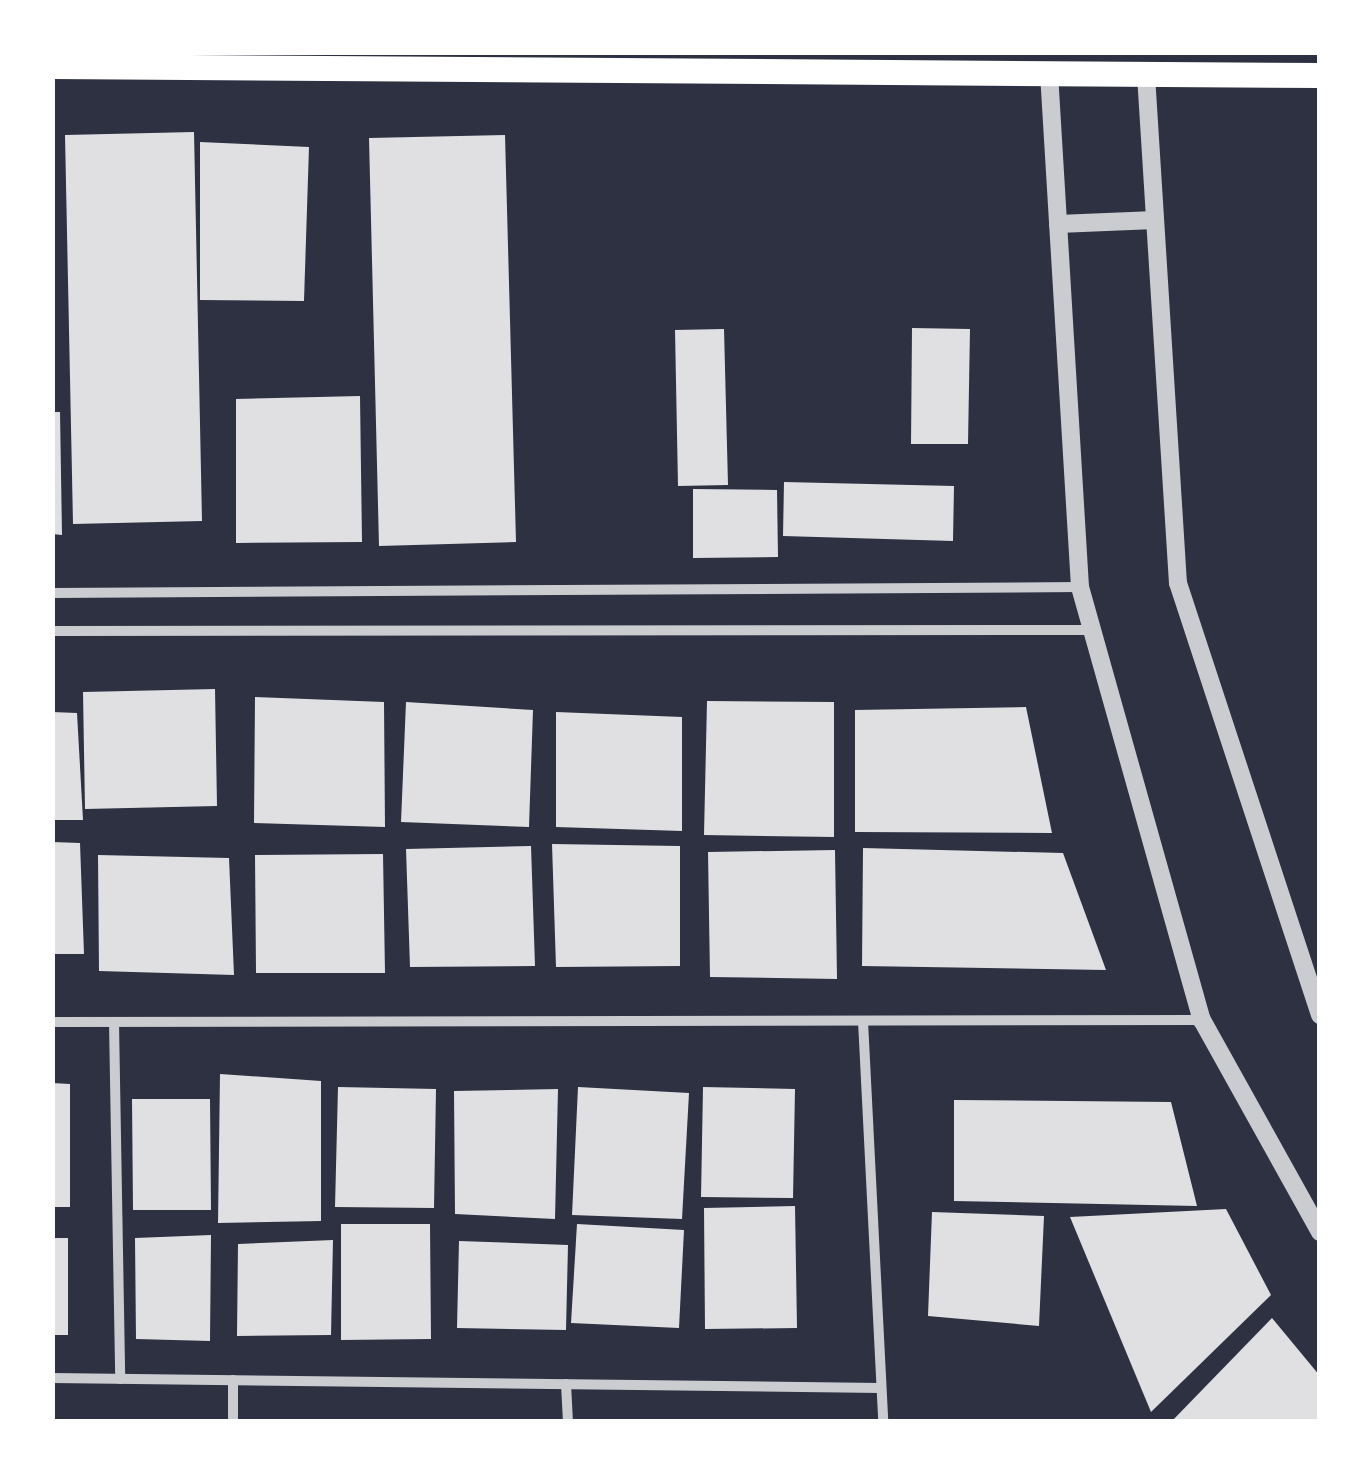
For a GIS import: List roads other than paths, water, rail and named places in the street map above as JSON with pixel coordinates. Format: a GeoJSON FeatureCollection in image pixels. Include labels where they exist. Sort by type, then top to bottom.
{"type":"FeatureCollection","features":[{"type":"Feature","properties":{"kind":"main road"},"geometry":{"type":"LineString","coordinates":[[204,52],[240,67]]}},
{"type":"Feature","properties":{"kind":"main road"},"geometry":{"type":"LineString","coordinates":[[52,66],[1320,75]]}},
{"type":"Feature","properties":{"kind":"street"},"geometry":{"type":"LineString","coordinates":[[1049,73],[1080,587],[1202,1020],[1320,1232]]}},
{"type":"Feature","properties":{"kind":"street"},"geometry":{"type":"LineString","coordinates":[[1146,75],[1178,583],[1320,1014]]}},
{"type":"Feature","properties":{"kind":"street"},"geometry":{"type":"LineString","coordinates":[[1058,224],[1156,220]]}},
{"type":"Feature","properties":{"kind":"street"},"geometry":{"type":"LineString","coordinates":[[52,593],[1080,587]]}},
{"type":"Feature","properties":{"kind":"street"},"geometry":{"type":"LineString","coordinates":[[52,632],[1092,630]]}},
{"type":"Feature","properties":{"kind":"street"},"geometry":{"type":"LineString","coordinates":[[52,1022],[1202,1020]]}},
{"type":"Feature","properties":{"kind":"street"},"geometry":{"type":"LineString","coordinates":[[863,1021],[883,1422]]}},
{"type":"Feature","properties":{"kind":"street"},"geometry":{"type":"LineString","coordinates":[[114,1022],[120,1379]]}},
{"type":"Feature","properties":{"kind":"street"},"geometry":{"type":"LineString","coordinates":[[52,1378],[881,1388]]}},
{"type":"Feature","properties":{"kind":"street"},"geometry":{"type":"LineString","coordinates":[[233,1380],[233,1422]]}},
{"type":"Feature","properties":{"kind":"street"},"geometry":{"type":"LineString","coordinates":[[566,1384],[568,1422]]}}]}
